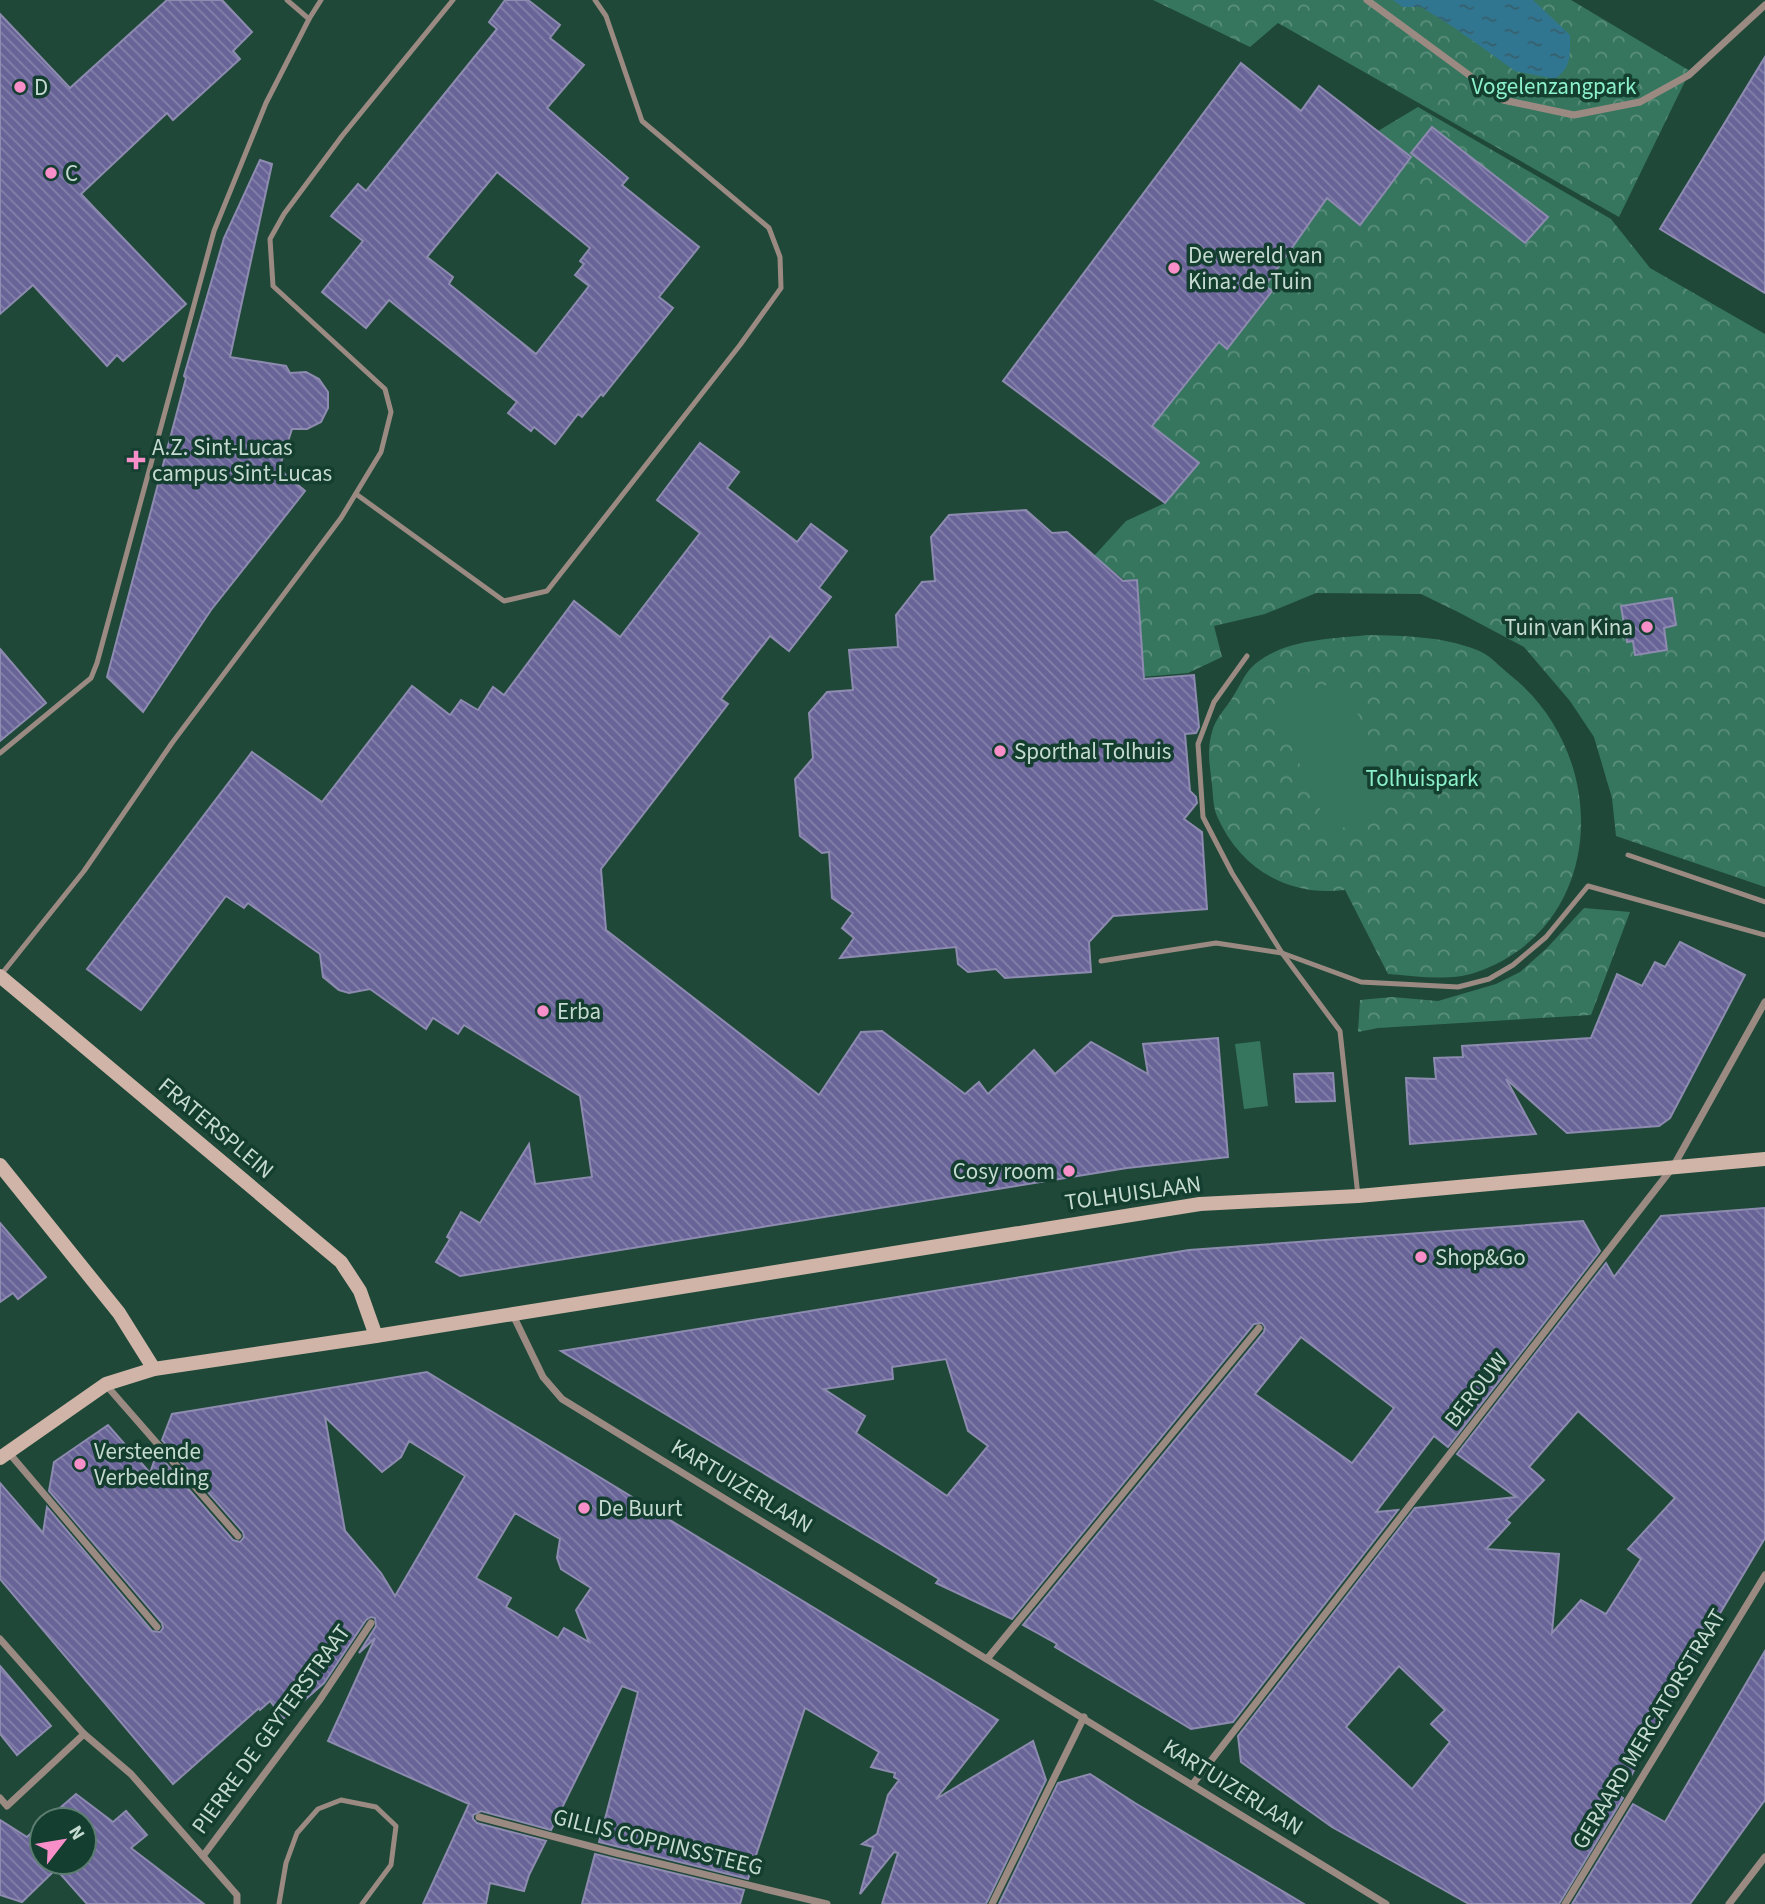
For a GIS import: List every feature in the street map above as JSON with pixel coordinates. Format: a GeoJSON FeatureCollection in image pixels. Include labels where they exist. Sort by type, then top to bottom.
{"type":"FeatureCollection","features":[{"type":"Feature","properties":{"kind":"street"},"geometry":{"type":"LineString","coordinates":[[1367,0],[1503,100],[1574,115],[1640,102],[1689,75],[1765,5]]}},
{"type":"Feature","properties":{"kind":"street","name":"FRATERSPLEIN"},"geometry":{"type":"LineString","coordinates":[[0,976],[341,1262],[360,1291],[376,1336]]}},
{"type":"Feature","properties":{"kind":"street","name":"BEROUW"},"geometry":{"type":"LineString","coordinates":[[1192,1785],[1674,1167],[1765,1002]]}},
{"type":"Feature","properties":{"kind":"street","name":"TOLHUISLAAN"},"geometry":{"type":"LineString","coordinates":[[512,1312],[1200,1204],[1358,1196],[1765,1159]]}},
{"type":"Feature","properties":{"kind":"street"},"geometry":{"type":"LineString","coordinates":[[0,1165],[119,1313],[153,1369]]}},
{"type":"Feature","properties":{"kind":"street"},"geometry":{"type":"LineString","coordinates":[[157,1627],[4,1455],[106,1384],[153,1369],[376,1336],[512,1312]]}},
{"type":"Feature","properties":{"kind":"street","name":"KARTUIZERLAAN"},"geometry":{"type":"LineString","coordinates":[[512,1312],[543,1377],[562,1399],[1386,1904]]}},
{"type":"Feature","properties":{"kind":"street"},"geometry":{"type":"LineString","coordinates":[[987,1659],[1259,1328]]}},
{"type":"Feature","properties":{"kind":"street"},"geometry":{"type":"LineString","coordinates":[[106,1384],[238,1536]]}},
{"type":"Feature","properties":{"kind":"street","name":"GERAARD MERCATORSTRAAT"},"geometry":{"type":"LineString","coordinates":[[1565,1904],[1765,1575]]}},
{"type":"Feature","properties":{"kind":"street","name":"PIERRE DE GEYTERSTRAAT"},"geometry":{"type":"LineString","coordinates":[[203,1856],[319,1701],[371,1623]]}},
{"type":"Feature","properties":{"kind":"street","name":"PIERRE DE GEYTERSTRAAT"},"geometry":{"type":"LineString","coordinates":[[0,1639],[84,1734],[131,1774],[237,1895],[237,1904]]}},
{"type":"Feature","properties":{"kind":"street"},"geometry":{"type":"LineString","coordinates":[[992,1904],[1084,1717]]}},
{"type":"Feature","properties":{"kind":"street"},"geometry":{"type":"LineString","coordinates":[[0,1798],[7,1806],[84,1734]]}},
{"type":"Feature","properties":{"kind":"street","name":"GILLIS COPPINSSTEEG"},"geometry":{"type":"LineString","coordinates":[[479,1817],[827,1904]]}},
{"type":"Feature","properties":{"kind":"street"},"geometry":{"type":"LineString","coordinates":[[1729,1904],[1765,1857]]}},
{"type":"Feature","properties":{"kind":"lane"},"geometry":{"type":"LineString","coordinates":[[288,0],[309,19]]}},
{"type":"Feature","properties":{"kind":"lane"},"geometry":{"type":"LineString","coordinates":[[0,753],[91,678],[214,232],[266,103],[321,0]]}},
{"type":"Feature","properties":{"kind":"lane"},"geometry":{"type":"LineString","coordinates":[[0,976],[84,872],[172,743],[341,518],[381,452],[391,412],[384,389],[273,286],[270,239],[284,214],[342,136],[453,0]]}},
{"type":"Feature","properties":{"kind":"lane"},"geometry":{"type":"LineString","coordinates":[[356,494],[504,601],[547,592],[740,345],[781,288],[780,257],[769,228],[642,121],[606,16],[595,0]]}},
{"type":"Feature","properties":{"kind":"lane"},"geometry":{"type":"LineString","coordinates":[[1247,656],[1214,702],[1198,744],[1203,817],[1232,873],[1282,953],[1340,1031],[1358,1196]]}},
{"type":"Feature","properties":{"kind":"lane"},"geometry":{"type":"LineString","coordinates":[[1628,855],[1765,902]]}},
{"type":"Feature","properties":{"kind":"lane"},"geometry":{"type":"LineString","coordinates":[[1101,961],[1216,943],[1282,953],[1361,982],[1458,988],[1489,979],[1513,965],[1546,937],[1587,886],[1765,935]]}},
{"type":"Feature","properties":{"kind":"lane"},"geometry":{"type":"LineString","coordinates":[[279,1904],[286,1863],[297,1833],[318,1809],[341,1800],[376,1807],[396,1826],[391,1864],[362,1904]]}},
{"type":"Feature","properties":{"kind":"green space","name":"Vogelenzangpark"},"geometry":{"type":"Polygon","coordinates":[[[1153,0],[1571,0],[1690,71],[1619,217],[1278,23],[1250,47],[1153,0]]]}},
{"type":"Feature","properties":{"kind":"green space"},"geometry":{"type":"Polygon","coordinates":[[[1418,107],[1611,219],[1650,268],[1765,334],[1765,887],[1616,836],[1612,798],[1594,737],[1570,701],[1524,647],[1421,594],[1316,593],[1265,614],[1214,626],[1222,657],[1188,673],[1141,677],[1132,586],[1094,556],[1126,521],[1165,503],[1198,463],[1152,426],[1219,342],[1271,290],[1265,286],[1327,198],[1359,224],[1360,155],[1378,131],[1418,107]]]}},
{"type":"Feature","properties":{"kind":"green space","name":"Tolhuispark"},"geometry":{"type":"Polygon","coordinates":[[[1367,635],[1437,639],[1481,652],[1510,675],[1543,709],[1566,748],[1578,792],[1580,836],[1572,879],[1552,917],[1520,949],[1477,972],[1444,978],[1388,974],[1345,890],[1304,889],[1268,876],[1239,851],[1227,835],[1216,812],[1209,760],[1211,736],[1218,718],[1251,668],[1271,654],[1297,644],[1367,635]]]}},
{"type":"Feature","properties":{"kind":"green space"},"geometry":{"type":"Polygon","coordinates":[[[1341,678],[1399,803],[1331,833],[1275,710],[1341,678]]]}},
{"type":"Feature","properties":{"kind":"green space"},"geometry":{"type":"Polygon","coordinates":[[[1584,908],[1630,912],[1591,1015],[1378,1028],[1358,1032],[1360,1000],[1392,997],[1438,1001],[1496,984],[1520,972],[1547,948],[1584,908]]]}},
{"type":"Feature","properties":{"kind":"green space"},"geometry":{"type":"Polygon","coordinates":[[[1260,1041],[1268,1106],[1244,1109],[1235,1044],[1260,1041]]]}},
{"type":"Feature","properties":{"kind":"water"},"geometry":{"type":"Polygon","coordinates":[[[1393,0],[1533,0],[1570,35],[1567,65],[1555,79],[1515,71],[1421,7],[1403,7],[1393,0]]]}},
{"type":"Feature","properties":{"kind":"building","name":"C"},"geometry":{"type":"Polygon","coordinates":[[[167,0],[222,0],[252,32],[233,51],[240,59],[173,120],[167,113],[81,194],[186,304],[123,361],[117,355],[107,366],[33,285],[0,314],[0,14],[70,88],[167,0]]]}},
{"type":"Feature","properties":{"kind":"building"},"geometry":{"type":"Polygon","coordinates":[[[505,0],[528,0],[560,25],[550,38],[584,65],[547,108],[628,178],[622,185],[699,247],[659,297],[673,308],[603,396],[601,394],[582,417],[578,414],[555,444],[534,427],[531,431],[508,413],[517,402],[389,300],[366,328],[322,292],[363,241],[331,216],[358,184],[366,191],[497,29],[489,22],[505,0]],[[497,172],[427,257],[453,277],[449,284],[536,354],[589,286],[575,275],[584,264],[580,261],[590,248],[497,172]]]}},
{"type":"Feature","properties":{"kind":"building"},"geometry":{"type":"Polygon","coordinates":[[[1765,57],[1765,293],[1660,229],[1765,57]]]}},
{"type":"Feature","properties":{"kind":"building"},"geometry":{"type":"Polygon","coordinates":[[[1241,63],[1301,111],[1319,86],[1411,157],[1360,225],[1327,198],[1265,286],[1272,291],[1227,349],[1219,342],[1152,426],[1199,463],[1165,503],[1003,381],[1241,63]]]}},
{"type":"Feature","properties":{"kind":"building"},"geometry":{"type":"Polygon","coordinates":[[[1432,127],[1548,217],[1525,243],[1411,153],[1432,127]]]}},
{"type":"Feature","properties":{"kind":"building"},"geometry":{"type":"Polygon","coordinates":[[[260,160],[272,164],[230,357],[286,366],[290,373],[306,372],[319,379],[328,392],[328,408],[321,422],[307,429],[292,429],[279,469],[305,491],[211,610],[143,712],[107,677],[186,378],[184,376],[224,238],[260,160]]]}},
{"type":"Feature","properties":{"kind":"building"},"geometry":{"type":"Polygon","coordinates":[[[700,443],[739,472],[727,488],[797,542],[811,524],[847,551],[819,588],[831,597],[789,651],[770,636],[721,699],[728,704],[601,869],[606,930],[819,1095],[861,1032],[882,1031],[965,1094],[979,1082],[988,1094],[1034,1050],[1055,1074],[1091,1042],[1148,1074],[1143,1044],[1218,1038],[1228,1157],[1127,1168],[460,1276],[436,1262],[450,1239],[447,1237],[461,1212],[480,1223],[529,1144],[535,1184],[592,1177],[580,1096],[464,1025],[458,1034],[433,1018],[426,1029],[370,989],[349,993],[339,990],[323,977],[320,954],[248,903],[244,908],[226,896],[141,1010],[87,969],[252,752],[322,802],[412,686],[450,715],[461,700],[478,710],[493,687],[504,695],[574,601],[620,637],[700,533],[657,500],[700,443]]]}},
{"type":"Feature","properties":{"kind":"building","name":"Sporthal Tolhuis"},"geometry":{"type":"Polygon","coordinates":[[[1026,510],[1052,533],[1067,532],[1123,581],[1137,580],[1144,679],[1194,675],[1199,727],[1196,733],[1185,734],[1190,791],[1196,797],[1197,803],[1184,819],[1202,832],[1207,909],[1113,916],[1089,942],[1091,972],[1005,978],[996,969],[968,972],[958,964],[956,947],[840,958],[854,938],[842,928],[853,913],[832,898],[829,852],[822,853],[800,836],[795,779],[813,758],[809,713],[827,692],[853,690],[849,650],[898,647],[896,615],[922,582],[935,581],[931,537],[949,515],[1026,510]]]}},
{"type":"Feature","properties":{"kind":"building","name":"Tuin van Kina"},"geometry":{"type":"Polygon","coordinates":[[[1672,598],[1676,625],[1664,628],[1667,650],[1635,655],[1633,641],[1627,642],[1621,606],[1672,598]]]}},
{"type":"Feature","properties":{"kind":"building"},"geometry":{"type":"Polygon","coordinates":[[[0,649],[46,703],[0,741],[0,649]]]}},
{"type":"Feature","properties":{"kind":"building"},"geometry":{"type":"Polygon","coordinates":[[[1680,942],[1745,975],[1670,1118],[1659,1126],[1567,1133],[1506,1079],[1536,1134],[1410,1144],[1406,1078],[1436,1079],[1434,1058],[1463,1057],[1462,1046],[1591,1038],[1617,974],[1642,986],[1655,962],[1665,967],[1680,942]]]}},
{"type":"Feature","properties":{"kind":"building"},"geometry":{"type":"Polygon","coordinates":[[[1333,1073],[1335,1101],[1296,1102],[1294,1074],[1333,1073]]]}},
{"type":"Feature","properties":{"kind":"building"},"geometry":{"type":"Polygon","coordinates":[[[1765,1208],[1765,1538],[1719,1615],[1620,1796],[1623,1798],[1559,1904],[1469,1904],[1332,1827],[1241,1762],[1238,1736],[1415,1508],[1516,1497],[1457,1454],[1606,1263],[1614,1277],[1661,1216],[1765,1208]],[[1578,1411],[1529,1467],[1544,1480],[1506,1520],[1510,1523],[1486,1549],[1559,1554],[1552,1633],[1581,1600],[1606,1614],[1641,1559],[1628,1549],[1675,1498],[1578,1411]],[[1399,1666],[1346,1727],[1412,1789],[1450,1742],[1431,1724],[1445,1710],[1399,1666]]]}},
{"type":"Feature","properties":{"kind":"building"},"geometry":{"type":"Polygon","coordinates":[[[1583,1221],[1600,1251],[1448,1447],[1434,1436],[1376,1512],[1398,1510],[1233,1722],[1191,1729],[1023,1625],[1264,1332],[1262,1323],[1254,1324],[1012,1619],[936,1583],[939,1579],[561,1351],[1189,1250],[1583,1221]],[[1301,1337],[1255,1394],[1352,1463],[1394,1408],[1301,1337]],[[946,1359],[892,1367],[893,1379],[824,1389],[865,1416],[856,1433],[947,1496],[988,1446],[968,1431],[946,1359]]]}},
{"type":"Feature","properties":{"kind":"building"},"geometry":{"type":"Polygon","coordinates":[[[0,1223],[46,1277],[18,1299],[13,1293],[0,1302],[0,1223]]]}},
{"type":"Feature","properties":{"kind":"building"},"geometry":{"type":"Polygon","coordinates":[[[427,1372],[998,1720],[936,1799],[1033,1741],[1046,1780],[986,1904],[882,1904],[898,1853],[894,1852],[860,1894],[873,1847],[862,1844],[877,1834],[888,1795],[899,1780],[894,1777],[895,1773],[871,1767],[879,1752],[805,1708],[748,1879],[599,1842],[638,1692],[622,1686],[551,1830],[481,1811],[473,1815],[477,1823],[546,1841],[524,1891],[490,1883],[486,1904],[423,1904],[469,1804],[328,1741],[375,1638],[359,1653],[376,1626],[375,1618],[371,1617],[366,1620],[324,1683],[284,1718],[270,1701],[173,1784],[0,1579],[0,1483],[43,1533],[47,1507],[152,1631],[160,1632],[162,1623],[49,1491],[54,1462],[108,1425],[150,1473],[157,1453],[233,1540],[240,1542],[244,1537],[243,1532],[162,1440],[172,1414],[427,1372]],[[325,1417],[345,1531],[381,1573],[395,1596],[465,1476],[409,1441],[401,1457],[382,1472],[325,1417]],[[515,1513],[476,1578],[511,1598],[506,1607],[558,1638],[564,1628],[589,1642],[576,1610],[591,1588],[561,1569],[557,1558],[560,1539],[515,1513]]]}},
{"type":"Feature","properties":{"kind":"building"},"geometry":{"type":"Polygon","coordinates":[[[1765,1651],[1765,1800],[1690,1904],[1572,1904],[1633,1804],[1665,1822],[1765,1651]]]}},
{"type":"Feature","properties":{"kind":"building"},"geometry":{"type":"Polygon","coordinates":[[[0,1666],[51,1726],[17,1755],[0,1734],[0,1666]]]}},
{"type":"Feature","properties":{"kind":"building"},"geometry":{"type":"Polygon","coordinates":[[[1090,1774],[1304,1904],[999,1904],[1058,1783],[1090,1774]]]}},
{"type":"Feature","properties":{"kind":"building"},"geometry":{"type":"Polygon","coordinates":[[[76,1794],[92,1806],[62,1806],[76,1794]]]}},
{"type":"Feature","properties":{"kind":"building"},"geometry":{"type":"Polygon","coordinates":[[[98,1811],[113,1822],[126,1811],[147,1835],[131,1848],[204,1904],[87,1904],[62,1876],[98,1876],[98,1811]]]}},
{"type":"Feature","properties":{"kind":"building"},"geometry":{"type":"Polygon","coordinates":[[[0,1820],[27,1837],[28,1876],[49,1876],[22,1902],[0,1895],[0,1820]]]}},
{"type":"Feature","properties":{"kind":"building"},"geometry":{"type":"Polygon","coordinates":[[[595,1854],[744,1890],[740,1904],[582,1904],[595,1854]]]}},
{"type":"Feature","properties":{"kind":"place","name":"D"},"geometry":{"type":"Point","coordinates":[20,87]}},
{"type":"Feature","properties":{"kind":"place","name":"C"},"geometry":{"type":"Point","coordinates":[51,173]}},
{"type":"Feature","properties":{"kind":"place","name":"De wereld van Kina: de Tuin"},"geometry":{"type":"Point","coordinates":[1174,268]}},
{"type":"Feature","properties":{"kind":"place","name":"A.Z. Sint-Lucas campus Sint-Lucas"},"geometry":{"type":"Point","coordinates":[136,460]}},
{"type":"Feature","properties":{"kind":"place","name":"Tuin van Kina"},"geometry":{"type":"Point","coordinates":[1647,627]}},
{"type":"Feature","properties":{"kind":"place","name":"Sporthal Tolhuis"},"geometry":{"type":"Point","coordinates":[1000,751]}},
{"type":"Feature","properties":{"kind":"place","name":"Erba"},"geometry":{"type":"Point","coordinates":[543,1011]}},
{"type":"Feature","properties":{"kind":"place","name":"Cosy room"},"geometry":{"type":"Point","coordinates":[1069,1171]}},
{"type":"Feature","properties":{"kind":"place","name":"Shop&Go"},"geometry":{"type":"Point","coordinates":[1421,1257]}},
{"type":"Feature","properties":{"kind":"place","name":"Versteende Verbeelding"},"geometry":{"type":"Point","coordinates":[80,1464]}},
{"type":"Feature","properties":{"kind":"place","name":"De Buurt"},"geometry":{"type":"Point","coordinates":[584,1508]}}]}
